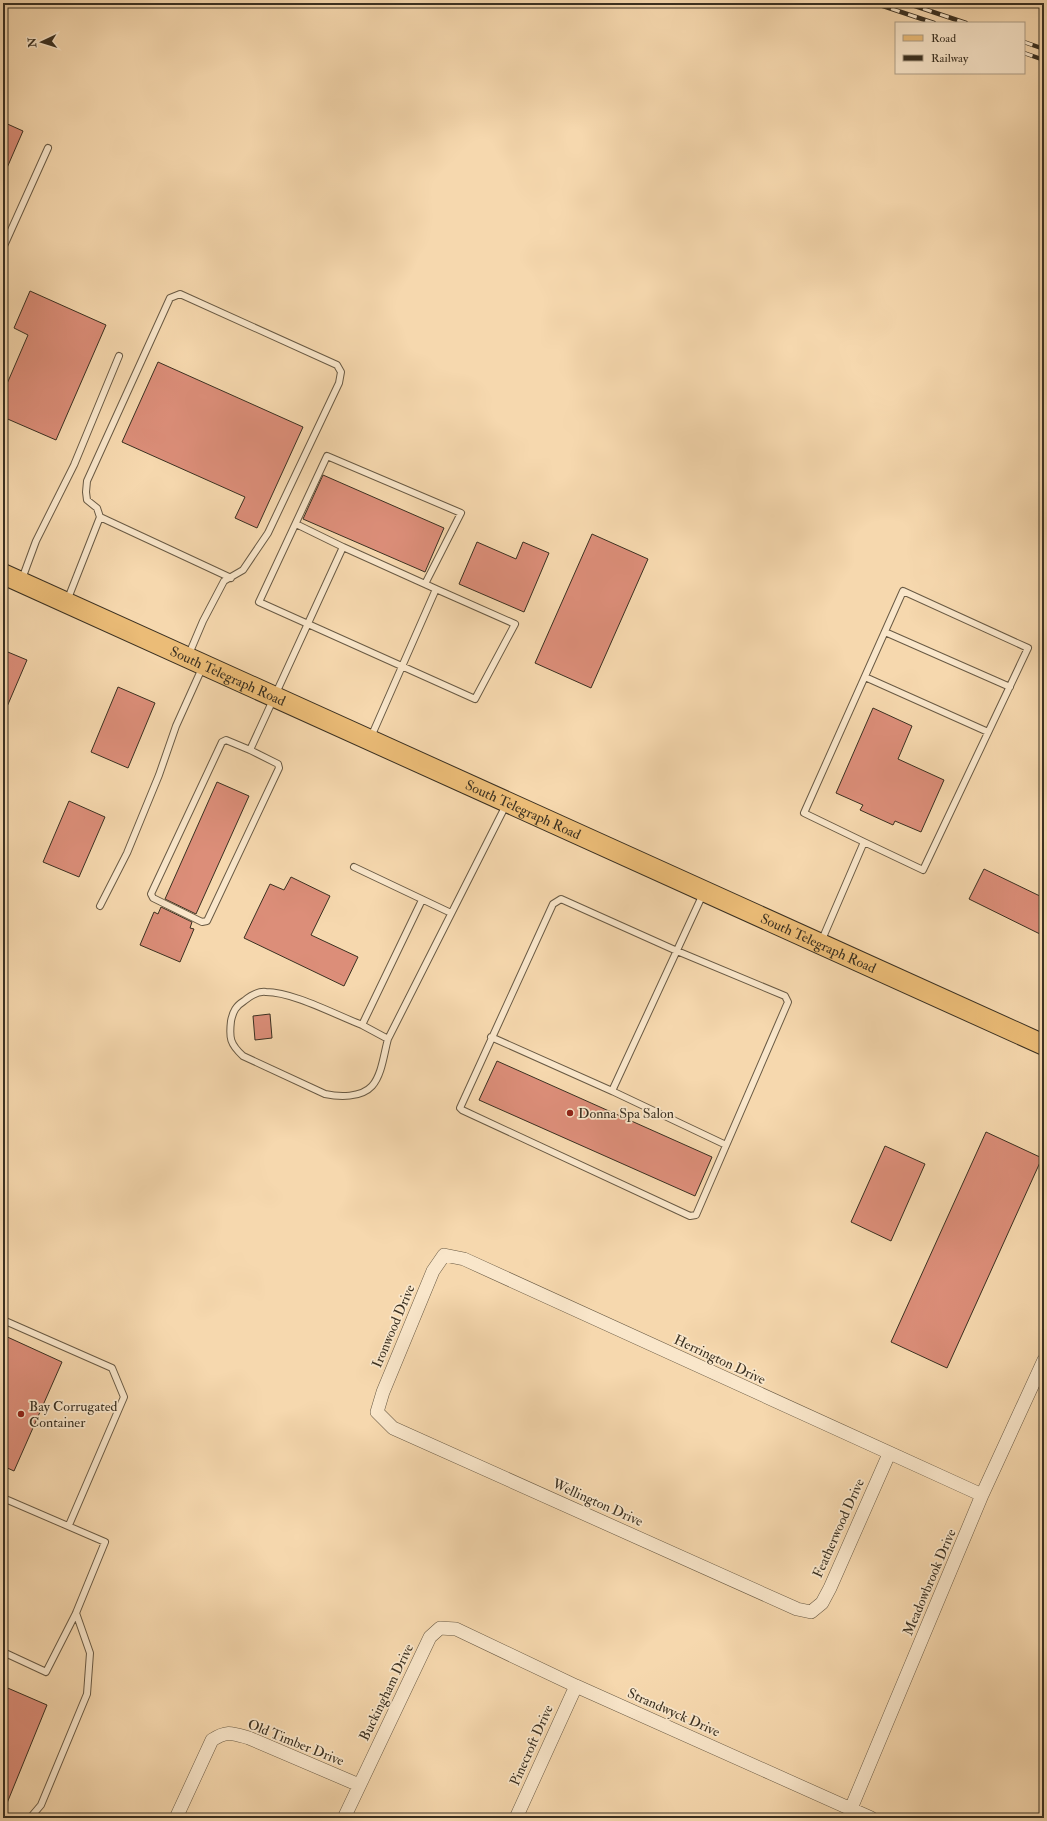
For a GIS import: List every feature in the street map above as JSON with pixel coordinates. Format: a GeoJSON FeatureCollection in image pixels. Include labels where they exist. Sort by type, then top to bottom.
{"type":"FeatureCollection","features":[{"type":"Feature","properties":{"kind":"main road","name":"South Telegraph Road"},"geometry":{"type":"LineString","coordinates":[[12,578],[1044,1046]]}},
{"type":"Feature","properties":{"kind":"street","name":"Ironwood Drive"},"geometry":{"type":"LineString","coordinates":[[377,1412],[383,1392],[433,1271],[444,1254]]}},
{"type":"Feature","properties":{"kind":"street","name":"Herrington Drive"},"geometry":{"type":"LineString","coordinates":[[444,1254],[464,1259],[889,1454],[982,1495]]}},
{"type":"Feature","properties":{"kind":"street","name":"Meadowbrook Drive"},"geometry":{"type":"LineString","coordinates":[[849,1813],[982,1495],[1044,1360]]}},
{"type":"Feature","properties":{"kind":"street","name":"Wellington Drive"},"geometry":{"type":"LineString","coordinates":[[377,1412],[393,1428],[797,1609],[811,1612]]}},
{"type":"Feature","properties":{"kind":"street","name":"Featherwood Drive"},"geometry":{"type":"LineString","coordinates":[[811,1612],[822,1603],[830,1588],[889,1454]]}},
{"type":"Feature","properties":{"kind":"street","name":"Buckingham Drive"},"geometry":{"type":"LineString","coordinates":[[344,1818],[430,1637],[440,1628],[456,1629],[465,1633]]}},
{"type":"Feature","properties":{"kind":"street","name":"Strandwyck Drive"},"geometry":{"type":"LineString","coordinates":[[465,1633],[849,1813],[871,1818]]}},
{"type":"Feature","properties":{"kind":"street","name":"Pinecroft Drive"},"geometry":{"type":"LineString","coordinates":[[516,1818],[576,1686]]}},
{"type":"Feature","properties":{"kind":"street","name":"Old Timber Drive"},"geometry":{"type":"LineString","coordinates":[[176,1818],[212,1740],[222,1733],[234,1734],[249,1738],[359,1785]]}},
{"type":"Feature","properties":{"kind":"lane"},"geometry":{"type":"LineString","coordinates":[[3,248],[48,148]]}},
{"type":"Feature","properties":{"kind":"lane"},"geometry":{"type":"LineString","coordinates":[[100,906],[127,853],[159,775],[196,661],[203,621],[224,581],[231,578],[243,570],[268,532],[339,383],[341,372],[337,365],[180,294],[170,298],[87,481],[87,500],[96,508],[100,517],[231,578]]}},
{"type":"Feature","properties":{"kind":"lane"},"geometry":{"type":"LineString","coordinates":[[12,578],[36,541],[74,465],[119,356]]}},
{"type":"Feature","properties":{"kind":"lane"},"geometry":{"type":"LineString","coordinates":[[296,524],[343,547],[436,589],[515,624],[475,699],[259,602],[327,456],[461,513],[425,584]]}},
{"type":"Feature","properties":{"kind":"lane"},"geometry":{"type":"LineString","coordinates":[[66,603],[100,517]]}},
{"type":"Feature","properties":{"kind":"lane"},"geometry":{"type":"LineString","coordinates":[[250,750],[343,547]]}},
{"type":"Feature","properties":{"kind":"lane"},"geometry":{"type":"LineString","coordinates":[[369,740],[436,589]]}},
{"type":"Feature","properties":{"kind":"lane"},"geometry":{"type":"LineString","coordinates":[[903,591],[1028,648],[923,870],[804,813],[865,677],[903,591]]}},
{"type":"Feature","properties":{"kind":"lane"},"geometry":{"type":"LineString","coordinates":[[885,632],[1010,687]]}},
{"type":"Feature","properties":{"kind":"lane"},"geometry":{"type":"LineString","coordinates":[[865,677],[988,732]]}},
{"type":"Feature","properties":{"kind":"lane"},"geometry":{"type":"LineString","coordinates":[[226,740],[250,750],[278,764],[279,768],[207,921],[202,922],[153,898],[151,894],[222,742],[226,740]]}},
{"type":"Feature","properties":{"kind":"lane"},"geometry":{"type":"LineString","coordinates":[[388,1039],[362,1025],[286,994],[264,991],[250,995],[236,1007],[230,1033],[232,1046],[243,1056],[325,1094],[338,1097],[356,1094],[372,1086],[379,1072],[388,1039],[507,803]]}},
{"type":"Feature","properties":{"kind":"lane"},"geometry":{"type":"LineString","coordinates":[[820,945],[864,842]]}},
{"type":"Feature","properties":{"kind":"lane"},"geometry":{"type":"LineString","coordinates":[[354,867],[451,913]]}},
{"type":"Feature","properties":{"kind":"lane"},"geometry":{"type":"LineString","coordinates":[[612,1091],[704,893]]}},
{"type":"Feature","properties":{"kind":"lane"},"geometry":{"type":"LineString","coordinates":[[561,899],[677,951],[785,996],[788,999],[696,1216],[690,1216],[462,1110],[460,1105],[491,1037],[553,904],[561,899]]}},
{"type":"Feature","properties":{"kind":"lane"},"geometry":{"type":"LineString","coordinates":[[362,1025],[422,900]]}},
{"type":"Feature","properties":{"kind":"lane"},"geometry":{"type":"LineString","coordinates":[[491,1037],[612,1091],[726,1145]]}},
{"type":"Feature","properties":{"kind":"lane"},"geometry":{"type":"LineString","coordinates":[[3,1320],[112,1368],[124,1398],[69,1525]]}},
{"type":"Feature","properties":{"kind":"lane"},"geometry":{"type":"LineString","coordinates":[[3,1498],[69,1525],[105,1542],[76,1613],[46,1672],[3,1652]]}},
{"type":"Feature","properties":{"kind":"lane"},"geometry":{"type":"LineString","coordinates":[[30,1818],[41,1805],[87,1694],[90,1653],[76,1613]]}},
{"type":"Feature","properties":{"kind":"building"},"geometry":{"type":"Polygon","coordinates":[[[3,122],[23,131],[3,177],[3,122]]]}},
{"type":"Feature","properties":{"kind":"building"},"geometry":{"type":"Polygon","coordinates":[[[30,291],[106,325],[56,440],[3,417],[3,393],[28,335],[14,328],[30,291]]]}},
{"type":"Feature","properties":{"kind":"building"},"geometry":{"type":"Polygon","coordinates":[[[158,362],[303,427],[257,528],[235,518],[245,497],[122,442],[158,362]]]}},
{"type":"Feature","properties":{"kind":"building"},"geometry":{"type":"Polygon","coordinates":[[[323,475],[444,528],[425,572],[303,519],[323,475]]]}},
{"type":"Feature","properties":{"kind":"building"},"geometry":{"type":"Polygon","coordinates":[[[592,534],[648,559],[591,688],[535,663],[592,534]]]}},
{"type":"Feature","properties":{"kind":"building"},"geometry":{"type":"Polygon","coordinates":[[[477,542],[516,559],[523,542],[549,553],[524,612],[459,584],[477,542]]]}},
{"type":"Feature","properties":{"kind":"building"},"geometry":{"type":"Polygon","coordinates":[[[3,650],[27,660],[3,716],[3,650]]]}},
{"type":"Feature","properties":{"kind":"building"},"geometry":{"type":"Polygon","coordinates":[[[118,687],[155,703],[128,768],[91,752],[118,687]]]}},
{"type":"Feature","properties":{"kind":"building"},"geometry":{"type":"Polygon","coordinates":[[[873,708],[912,726],[898,759],[944,780],[921,832],[895,821],[893,825],[860,810],[863,805],[836,793],[873,708]]]}},
{"type":"Feature","properties":{"kind":"building"},"geometry":{"type":"Polygon","coordinates":[[[217,782],[249,796],[196,914],[165,899],[217,782]]]}},
{"type":"Feature","properties":{"kind":"building"},"geometry":{"type":"Polygon","coordinates":[[[69,801],[105,817],[79,877],[43,862],[69,801]]]}},
{"type":"Feature","properties":{"kind":"building"},"geometry":{"type":"Polygon","coordinates":[[[984,869],[1044,898],[1044,936],[969,899],[984,869]]]}},
{"type":"Feature","properties":{"kind":"building"},"geometry":{"type":"Polygon","coordinates":[[[291,877],[330,896],[311,935],[358,957],[344,986],[244,938],[270,884],[284,890],[291,877]]]}},
{"type":"Feature","properties":{"kind":"building"},"geometry":{"type":"Polygon","coordinates":[[[161,907],[192,922],[190,928],[194,929],[180,962],[140,945],[154,912],[158,914],[161,907]]]}},
{"type":"Feature","properties":{"kind":"building"},"geometry":{"type":"Polygon","coordinates":[[[270,1014],[272,1038],[255,1040],[253,1016],[270,1014]]]}},
{"type":"Feature","properties":{"kind":"building"},"geometry":{"type":"Polygon","coordinates":[[[497,1061],[712,1157],[695,1196],[479,1100],[497,1061]]]}},
{"type":"Feature","properties":{"kind":"building"},"geometry":{"type":"Polygon","coordinates":[[[986,1132],[1042,1158],[947,1368],[891,1342],[986,1132]]]}},
{"type":"Feature","properties":{"kind":"building"},"geometry":{"type":"Polygon","coordinates":[[[885,1146],[925,1164],[891,1241],[851,1222],[885,1146]]]}},
{"type":"Feature","properties":{"kind":"building","name":"Bay Corrugated Container"},"geometry":{"type":"Polygon","coordinates":[[[3,1335],[62,1362],[14,1471],[3,1466],[3,1335]]]}},
{"type":"Feature","properties":{"kind":"building"},"geometry":{"type":"Polygon","coordinates":[[[3,1686],[47,1705],[3,1813],[3,1686]]]}},
{"type":"Feature","properties":{"kind":"railway"},"geometry":{"type":"LineString","coordinates":[[874,3],[931,22]]}},
{"type":"Feature","properties":{"kind":"railway"},"geometry":{"type":"LineString","coordinates":[[906,3],[963,22]]}},
{"type":"Feature","properties":{"kind":"railway"},"geometry":{"type":"LineString","coordinates":[[1025,42],[1044,49]]}},
{"type":"Feature","properties":{"kind":"railway"},"geometry":{"type":"LineString","coordinates":[[1025,53],[1044,60]]}},
{"type":"Feature","properties":{"kind":"place","name":"Donna Spa Salon"},"geometry":{"type":"Point","coordinates":[570,1113]}},
{"type":"Feature","properties":{"kind":"place","name":"Bay Corrugated Container"},"geometry":{"type":"Point","coordinates":[21,1414]}}]}
